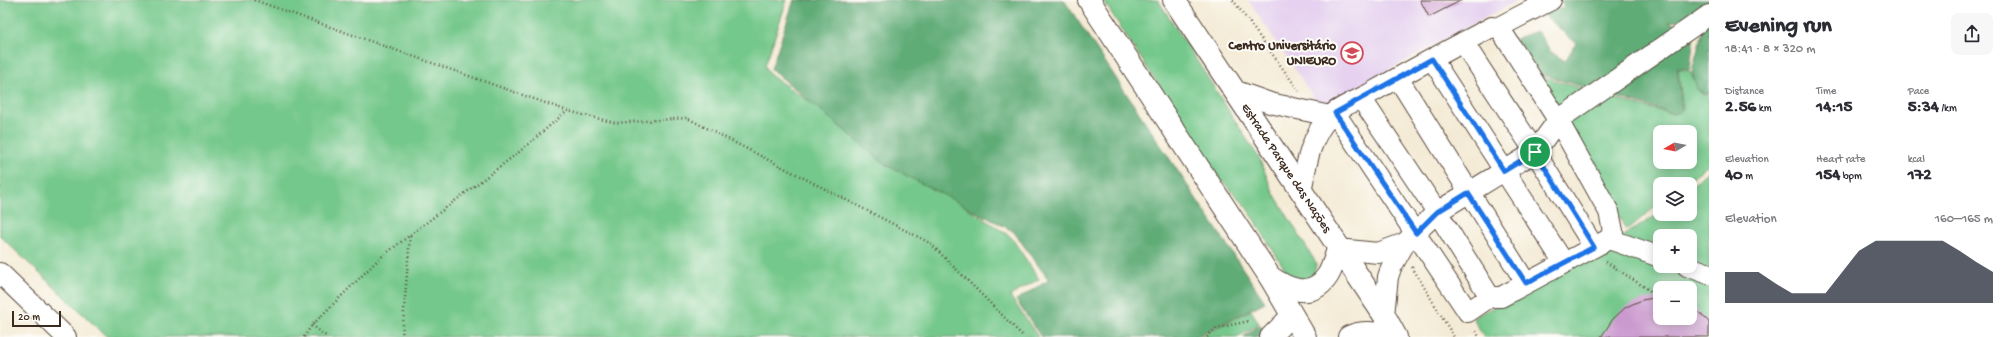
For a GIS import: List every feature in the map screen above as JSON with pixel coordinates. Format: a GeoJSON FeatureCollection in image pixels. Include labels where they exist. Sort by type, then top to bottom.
{"type":"FeatureCollection","features":[{"type":"Feature","properties":{"kind":"highway"},"geometry":{"type":"LineString","coordinates":[[1089,0],[1270,277],[1306,337]]}},
{"type":"Feature","properties":{"kind":"highway","name":"Estrada Parque das Nações"},"geometry":{"type":"LineString","coordinates":[[1174,0],[1338,249],[1384,315],[1395,337]]}},
{"type":"Feature","properties":{"kind":"highway"},"geometry":{"type":"LineString","coordinates":[[1270,277],[1284,287],[1302,291],[1315,287],[1326,278],[1338,249]]}},
{"type":"Feature","properties":{"kind":"highway"},"geometry":{"type":"LineString","coordinates":[[1349,337],[1360,333],[1371,333],[1395,337]]}},
{"type":"Feature","properties":{"kind":"street"},"geometry":{"type":"LineString","coordinates":[[1301,192],[1313,144],[1332,114],[1463,42],[1492,27],[1497,28],[1550,0]]}},
{"type":"Feature","properties":{"kind":"street"},"geometry":{"type":"LineString","coordinates":[[1384,315],[1388,277],[1410,238],[1437,212],[1535,152],[1558,120],[1709,15]]}},
{"type":"Feature","properties":{"kind":"street"},"geometry":{"type":"LineString","coordinates":[[1233,90],[1270,103],[1332,114],[1410,238],[1468,312],[1490,298],[1501,297],[1601,243],[1613,231],[1609,212],[1558,120],[1508,40],[1497,28]]}},
{"type":"Feature","properties":{"kind":"street"},"geometry":{"type":"LineString","coordinates":[[1463,42],[1535,152],[1601,243],[1653,255]]}},
{"type":"Feature","properties":{"kind":"street"},"geometry":{"type":"LineString","coordinates":[[1432,59],[1564,263]]}},
{"type":"Feature","properties":{"kind":"street"},"geometry":{"type":"LineString","coordinates":[[1398,78],[1468,193],[1526,283]]}},
{"type":"Feature","properties":{"kind":"street"},"geometry":{"type":"LineString","coordinates":[[1361,98],[1437,212],[1490,298]]}},
{"type":"Feature","properties":{"kind":"street"},"geometry":{"type":"LineString","coordinates":[[1338,249],[1378,253],[1410,238]]}},
{"type":"Feature","properties":{"kind":"street"},"geometry":{"type":"LineString","coordinates":[[1697,270],[1709,274]]}},
{"type":"Feature","properties":{"kind":"street"},"geometry":{"type":"LineString","coordinates":[[0,273],[66,337]]}},
{"type":"Feature","properties":{"kind":"street"},"geometry":{"type":"LineString","coordinates":[[1270,337],[1292,315]]}},
{"type":"Feature","properties":{"kind":"path"},"geometry":{"type":"LineString","coordinates":[[254,0],[568,111],[616,123],[687,118],[930,243],[1024,337]]}},
{"type":"Feature","properties":{"kind":"path"},"geometry":{"type":"LineString","coordinates":[[304,337],[312,324],[380,258],[519,152],[568,111]]}},
{"type":"Feature","properties":{"kind":"path"},"geometry":{"type":"LineString","coordinates":[[402,337],[410,234]]}},
{"type":"Feature","properties":{"kind":"path"},"geometry":{"type":"LineString","coordinates":[[1601,243],[1607,264],[1652,292]]}},
{"type":"Feature","properties":{"kind":"path"},"geometry":{"type":"LineString","coordinates":[[1207,337],[1217,328],[1249,321]]}},
{"type":"Feature","properties":{"kind":"path"},"geometry":{"type":"LineString","coordinates":[[312,324],[327,337]]}},
{"type":"Feature","properties":{"kind":"path"},"geometry":{"type":"LineString","coordinates":[[1476,331],[1480,337]]}},
{"type":"Feature","properties":{"kind":"shaded area","name":"Centro Universitário UNIEURO"},"geometry":{"type":"Polygon","coordinates":[[[1248,0],[1518,0],[1320,107],[1248,0]]]}},
{"type":"Feature","properties":{"kind":"green space"},"geometry":{"type":"Polygon","coordinates":[[[0,0],[787,0],[765,66],[770,75],[1011,237],[1039,279],[1010,296],[1038,337],[107,337],[0,236],[0,0]]]}},
{"type":"Feature","properties":{"kind":"green space"},"geometry":{"type":"Polygon","coordinates":[[[794,0],[1064,0],[1265,302],[1195,337],[1041,337],[1016,300],[1049,280],[1013,231],[886,165],[771,69],[794,0]]]}},
{"type":"Feature","properties":{"kind":"green space"},"geometry":{"type":"Polygon","coordinates":[[[1103,0],[1158,0],[1259,158],[1273,192],[1316,263],[1314,272],[1309,278],[1304,281],[1289,276],[1245,205],[1218,177],[1103,0]]]}},
{"type":"Feature","properties":{"kind":"green space"},"geometry":{"type":"Polygon","coordinates":[[[1561,0],[1709,0],[1709,94],[1697,90],[1692,71],[1703,30],[1692,19],[1669,22],[1694,35],[1690,69],[1677,68],[1682,110],[1674,114],[1540,74],[1515,39],[1537,31],[1551,52],[1565,61],[1576,43],[1543,14],[1564,7],[1561,0]]]}},
{"type":"Feature","properties":{"kind":"green space"},"geometry":{"type":"Polygon","coordinates":[[[1678,69],[1690,71],[1699,91],[1709,96],[1709,164],[1693,177],[1653,177],[1653,209],[1627,230],[1536,75],[1644,107],[1674,114],[1683,109],[1678,69]]]}},
{"type":"Feature","properties":{"kind":"green space"},"geometry":{"type":"Polygon","coordinates":[[[1709,170],[1709,337],[1484,337],[1473,318],[1607,246],[1653,217],[1653,221],[1697,221],[1697,181],[1709,170]]]}},
{"type":"Feature","properties":{"kind":"green space"},"geometry":{"type":"Polygon","coordinates":[[[1251,310],[1259,324],[1238,337],[1199,337],[1251,310]]]}},
{"type":"Feature","properties":{"kind":"green space"},"geometry":{"type":"Polygon","coordinates":[[[1260,325],[1269,337],[1243,337],[1260,325]]]}},
{"type":"Feature","properties":{"kind":"building"},"geometry":{"type":"Polygon","coordinates":[[[1420,0],[1462,0],[1429,17],[1420,0]]]}},
{"type":"Feature","properties":{"kind":"building"},"geometry":{"type":"Polygon","coordinates":[[[1653,298],[1653,325],[1697,325],[1697,311],[1709,322],[1709,337],[1601,337],[1613,319],[1626,307],[1642,300],[1653,298]]]}},
{"type":"Feature","properties":{"kind":"place","name":"Centro Universitário UNIEURO"},"geometry":{"type":"Point","coordinates":[1352,53]}},
{"type":"Feature","properties":{"kind":"route"},"geometry":{"type":"LineString","coordinates":[[1432,59],[1504,171],[1535,152],[1594,247],[1526,283],[1468,193],[1437,212],[1416,233],[1335,113],[1432,59]]}}]}
